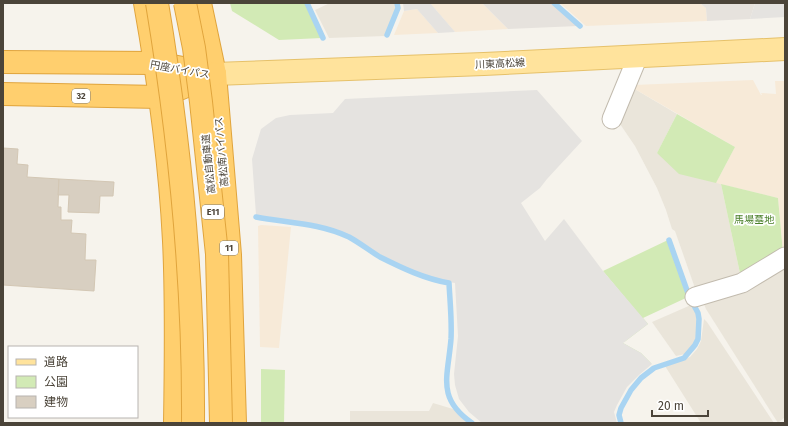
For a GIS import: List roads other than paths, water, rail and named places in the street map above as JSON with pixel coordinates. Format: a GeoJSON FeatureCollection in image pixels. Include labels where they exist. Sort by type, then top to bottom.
{"type":"FeatureCollection","features":[{"type":"Feature","properties":{"kind":"highway"},"geometry":{"type":"LineString","coordinates":[[145,3],[156,63],[174,240],[176,423]]}},
{"type":"Feature","properties":{"kind":"highway"},"geometry":{"type":"LineString","coordinates":[[157,3],[173,105],[188,254],[193,423]]}},
{"type":"Feature","properties":{"kind":"highway","name":"高松自動車道"},"geometry":{"type":"LineString","coordinates":[[185,3],[194,48],[201,102],[217,254],[220,423]]}},
{"type":"Feature","properties":{"kind":"highway","name":"高松南バイパス"},"geometry":{"type":"LineString","coordinates":[[200,3],[215,74],[230,255],[235,423]]}},
{"type":"Feature","properties":{"kind":"highway","name":"円座バイパス"},"geometry":{"type":"LineString","coordinates":[[3,62],[156,63],[215,74]]}},
{"type":"Feature","properties":{"kind":"highway","name":"円座バイパス"},"geometry":{"type":"LineString","coordinates":[[3,94],[160,97],[215,74]]}},
{"type":"Feature","properties":{"kind":"main road","name":"川東高松線"},"geometry":{"type":"LineString","coordinates":[[215,74],[785,49]]}},
{"type":"Feature","properties":{"kind":"street"},"geometry":{"type":"LineString","coordinates":[[612,119],[638,56]]}},
{"type":"Feature","properties":{"kind":"street"},"geometry":{"type":"LineString","coordinates":[[695,297],[742,282],[785,257]]}},
{"type":"Feature","properties":{"kind":"waterway"},"geometry":{"type":"LineString","coordinates":[[307,3],[323,38]]}},
{"type":"Feature","properties":{"kind":"waterway"},"geometry":{"type":"LineString","coordinates":[[387,35],[398,8],[397,3]]}},
{"type":"Feature","properties":{"kind":"waterway"},"geometry":{"type":"LineString","coordinates":[[554,3],[580,26]]}},
{"type":"Feature","properties":{"kind":"waterway"},"geometry":{"type":"LineString","coordinates":[[256,217],[315,226],[338,232],[353,239],[380,257],[405,269],[431,279],[449,283],[451,339],[447,386],[453,405],[472,423]]}},
{"type":"Feature","properties":{"kind":"waterway"},"geometry":{"type":"LineString","coordinates":[[621,423],[619,415],[621,408],[631,390],[641,378],[654,368],[684,358],[698,339],[698,313],[689,296],[669,240]]}},
{"type":"Feature","properties":{"kind":"park label","name":"馬場墓地"},"geometry":{"type":"Point","coordinates":[754,219]}}]}
